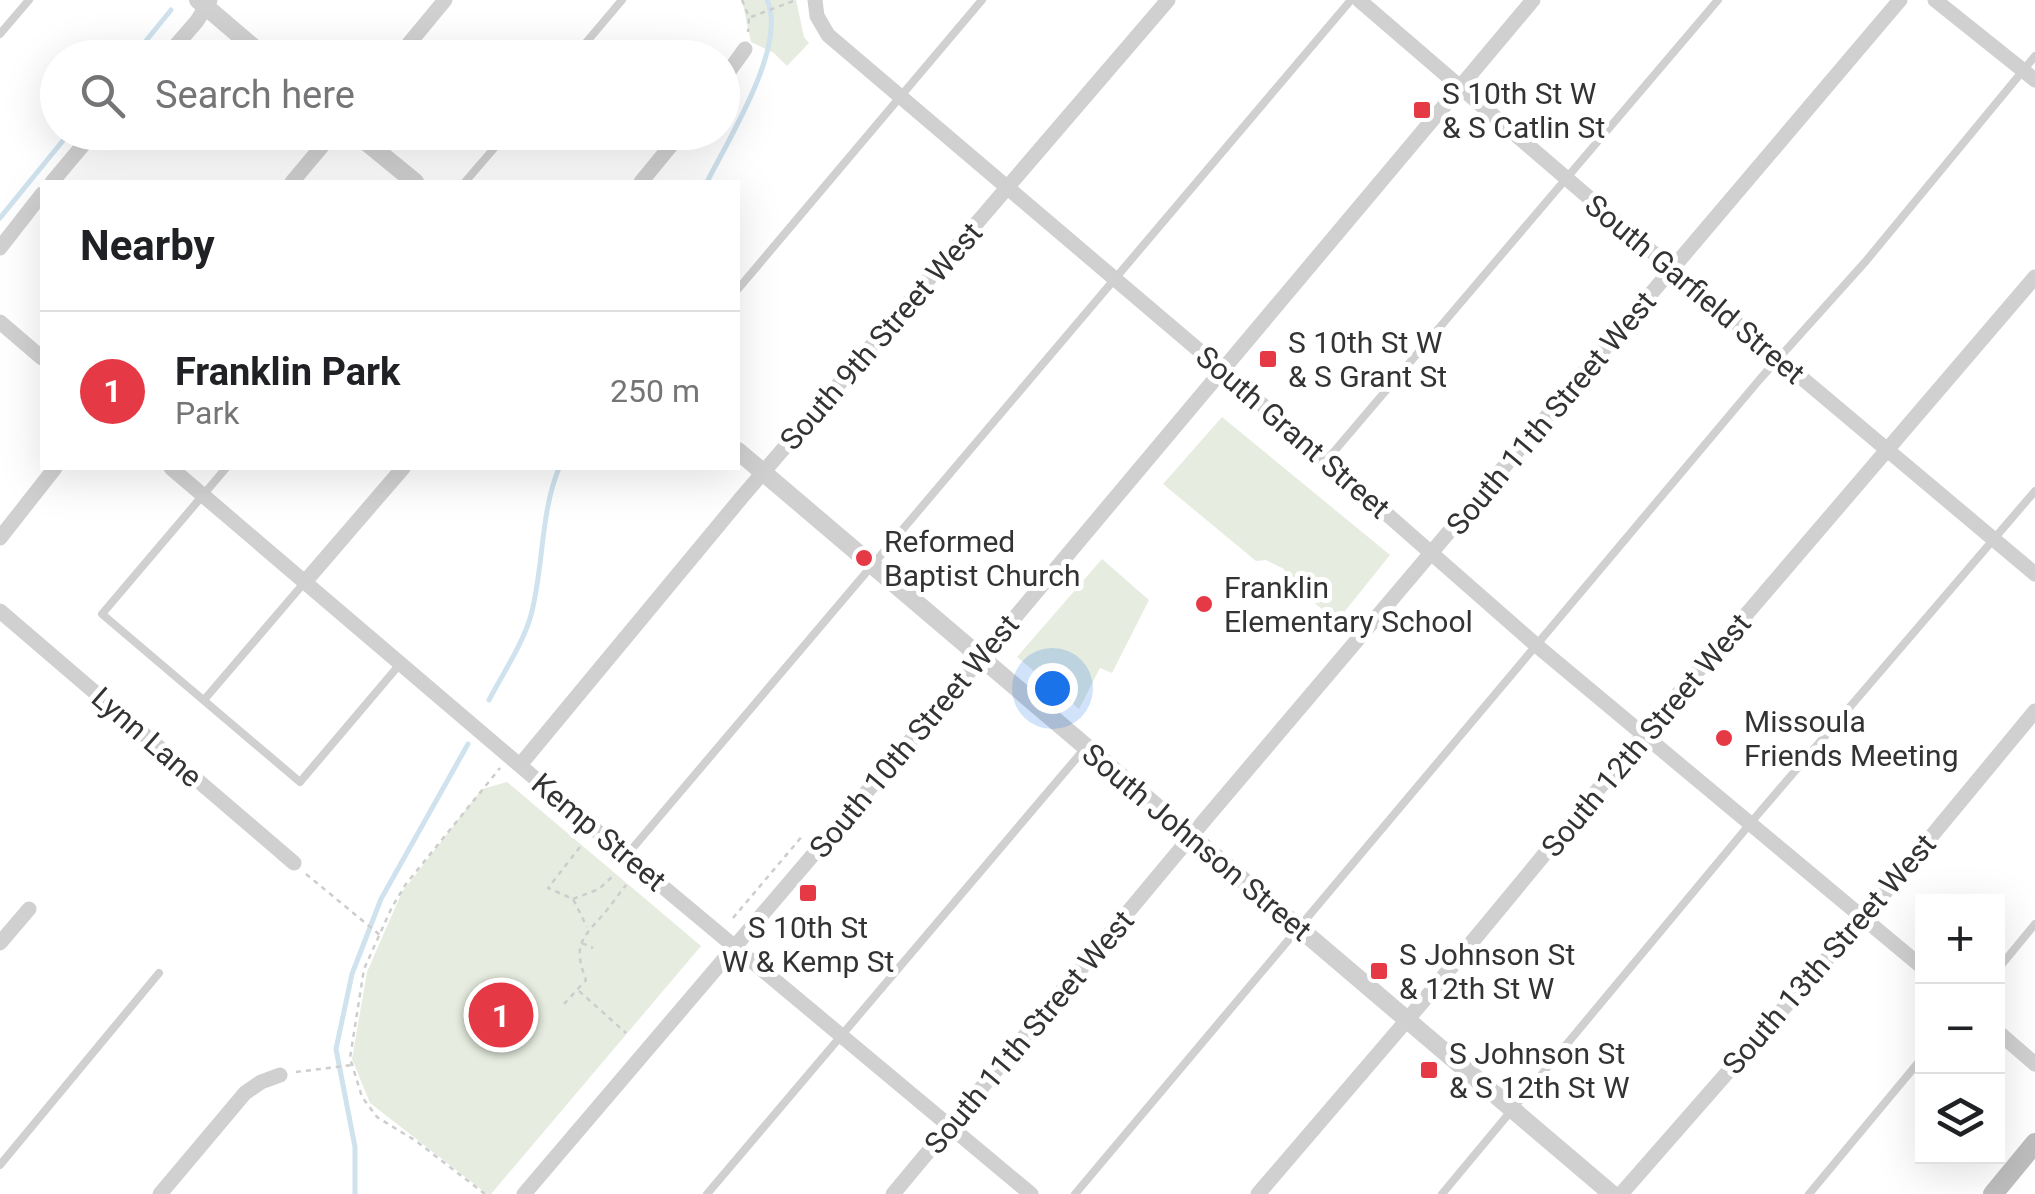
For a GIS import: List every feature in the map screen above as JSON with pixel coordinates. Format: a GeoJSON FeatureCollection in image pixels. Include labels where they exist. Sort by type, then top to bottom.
{"type":"FeatureCollection","features":[{"type":"Feature","properties":{"kind":"main road"},"geometry":{"type":"LineString","coordinates":[[1993,1194],[2035,1143]]}},
{"type":"Feature","properties":{"kind":"street"},"geometry":{"type":"LineString","coordinates":[[412,40],[445,0]]}},
{"type":"Feature","properties":{"kind":"street","name":"South 9th Street West"},"geometry":{"type":"LineString","coordinates":[[520,765],[764,472],[1168,0]]}},
{"type":"Feature","properties":{"kind":"street","name":"South Garfield Street"},"geometry":{"type":"LineString","coordinates":[[1359,0],[1779,361],[2035,574]]}},
{"type":"Feature","properties":{"kind":"street","name":"South 10th Street West"},"geometry":{"type":"LineString","coordinates":[[524,1194],[1533,0]]}},
{"type":"Feature","properties":{"kind":"street","name":"South 11th Street West"},"geometry":{"type":"LineString","coordinates":[[893,1194],[1900,0]]}},
{"type":"Feature","properties":{"kind":"street"},"geometry":{"type":"LineString","coordinates":[[1935,0],[2029,75]]}},
{"type":"Feature","properties":{"kind":"street"},"geometry":{"type":"LineString","coordinates":[[179,40],[205,2],[246,40]]}},
{"type":"Feature","properties":{"kind":"street","name":"South Grant Street"},"geometry":{"type":"LineString","coordinates":[[815,2],[817,16],[828,35],[1222,370],[1536,645],[1915,961]]}},
{"type":"Feature","properties":{"kind":"street"},"geometry":{"type":"LineString","coordinates":[[740,55],[744,49]]}},
{"type":"Feature","properties":{"kind":"street"},"geometry":{"type":"LineString","coordinates":[[54,180],[79,150]]}},
{"type":"Feature","properties":{"kind":"street"},"geometry":{"type":"LineString","coordinates":[[294,180],[319,150]]}},
{"type":"Feature","properties":{"kind":"street"},"geometry":{"type":"LineString","coordinates":[[376,150],[413,180]]}},
{"type":"Feature","properties":{"kind":"street"},"geometry":{"type":"LineString","coordinates":[[643,180],[667,150]]}},
{"type":"Feature","properties":{"kind":"street"},"geometry":{"type":"LineString","coordinates":[[0,248],[40,197]]}},
{"type":"Feature","properties":{"kind":"street","name":"South 12th Street West"},"geometry":{"type":"LineString","coordinates":[[1258,1194],[2035,276]]}},
{"type":"Feature","properties":{"kind":"street"},"geometry":{"type":"LineString","coordinates":[[0,322],[40,356]]}},
{"type":"Feature","properties":{"kind":"street","name":"South Johnson Street"},"geometry":{"type":"LineString","coordinates":[[740,453],[1612,1194]]}},
{"type":"Feature","properties":{"kind":"street"},"geometry":{"type":"LineString","coordinates":[[0,538],[54,470]]}},
{"type":"Feature","properties":{"kind":"street","name":"Kemp Street"},"geometry":{"type":"LineString","coordinates":[[172,470],[1030,1194]]}},
{"type":"Feature","properties":{"kind":"street"},"geometry":{"type":"LineString","coordinates":[[304,583],[401,470]]}},
{"type":"Feature","properties":{"kind":"street","name":"Lynn Lane"},"geometry":{"type":"LineString","coordinates":[[0,611],[294,863]]}},
{"type":"Feature","properties":{"kind":"street","name":"South 13th Street West"},"geometry":{"type":"LineString","coordinates":[[1621,1194],[2035,711]]}},
{"type":"Feature","properties":{"kind":"street"},"geometry":{"type":"LineString","coordinates":[[0,943],[29,908]]}},
{"type":"Feature","properties":{"kind":"street"},"geometry":{"type":"LineString","coordinates":[[2005,1038],[2035,1064]]}},
{"type":"Feature","properties":{"kind":"street"},"geometry":{"type":"LineString","coordinates":[[160,1194],[246,1093],[280,1074]]}},
{"type":"Feature","properties":{"kind":"lane"},"geometry":{"type":"LineString","coordinates":[[0,34],[29,0]]}},
{"type":"Feature","properties":{"kind":"lane"},"geometry":{"type":"LineString","coordinates":[[588,40],[622,0]]}},
{"type":"Feature","properties":{"kind":"lane"},"geometry":{"type":"LineString","coordinates":[[740,286],[982,0]]}},
{"type":"Feature","properties":{"kind":"lane"},"geometry":{"type":"LineString","coordinates":[[626,856],[1351,0]]}},
{"type":"Feature","properties":{"kind":"lane"},"geometry":{"type":"LineString","coordinates":[[1326,461],[1718,0]]}},
{"type":"Feature","properties":{"kind":"lane"},"geometry":{"type":"LineString","coordinates":[[1075,1194],[1760,379],[2029,75],[2035,56]]}},
{"type":"Feature","properties":{"kind":"lane"},"geometry":{"type":"LineString","coordinates":[[468,180],[493,150]]}},
{"type":"Feature","properties":{"kind":"lane"},"geometry":{"type":"LineString","coordinates":[[224,470],[102,614],[300,782],[400,664]]}},
{"type":"Feature","properties":{"kind":"lane"},"geometry":{"type":"LineString","coordinates":[[1442,1194],[2035,490]]}},
{"type":"Feature","properties":{"kind":"lane"},"geometry":{"type":"LineString","coordinates":[[204,700],[304,583]]}},
{"type":"Feature","properties":{"kind":"lane"},"geometry":{"type":"LineString","coordinates":[[708,1194],[1086,747]]}},
{"type":"Feature","properties":{"kind":"lane"},"geometry":{"type":"LineString","coordinates":[[2005,960],[2035,924]]}},
{"type":"Feature","properties":{"kind":"lane"},"geometry":{"type":"LineString","coordinates":[[0,1165],[159,974]]}},
{"type":"Feature","properties":{"kind":"lane"},"geometry":{"type":"LineString","coordinates":[[1808,1194],[1915,1066]]}},
{"type":"Feature","properties":{"kind":"path"},"geometry":{"type":"LineString","coordinates":[[742,0],[749,17],[744,49]]}},
{"type":"Feature","properties":{"kind":"path"},"geometry":{"type":"LineString","coordinates":[[749,17],[796,0]]}},
{"type":"Feature","properties":{"kind":"path"},"geometry":{"type":"LineString","coordinates":[[485,1194],[416,1141],[377,1117],[362,1097],[350,1058],[364,970],[378,933],[406,884],[468,811],[488,778],[502,767]]}},
{"type":"Feature","properties":{"kind":"path"},"geometry":{"type":"LineString","coordinates":[[733,918],[804,834]]}},
{"type":"Feature","properties":{"kind":"path"},"geometry":{"type":"LineString","coordinates":[[580,847],[548,888],[573,899],[588,928]]}},
{"type":"Feature","properties":{"kind":"path"},"geometry":{"type":"LineString","coordinates":[[294,863],[378,933]]}},
{"type":"Feature","properties":{"kind":"path"},"geometry":{"type":"LineString","coordinates":[[573,899],[599,889],[614,874]]}},
{"type":"Feature","properties":{"kind":"path"},"geometry":{"type":"LineString","coordinates":[[564,1004],[586,980],[580,962],[581,942],[588,928],[626,885]]}},
{"type":"Feature","properties":{"kind":"path"},"geometry":{"type":"LineString","coordinates":[[581,942],[593,948]]}},
{"type":"Feature","properties":{"kind":"path"},"geometry":{"type":"LineString","coordinates":[[578,990],[626,1033]]}},
{"type":"Feature","properties":{"kind":"path"},"geometry":{"type":"LineString","coordinates":[[280,1074],[352,1065]]}},
{"type":"Feature","properties":{"kind":"shaded area"},"geometry":{"type":"Polygon","coordinates":[[[742,0],[796,0],[804,37],[809,43],[787,66],[774,53],[751,42],[742,0]]]}},
{"type":"Feature","properties":{"kind":"shaded area"},"geometry":{"type":"Polygon","coordinates":[[[1222,417],[1390,555],[1337,621],[1289,583],[1284,569],[1266,560],[1256,561],[1163,484],[1222,417]]]}},
{"type":"Feature","properties":{"kind":"shaded area"},"geometry":{"type":"Polygon","coordinates":[[[1102,559],[1149,600],[1112,673],[1100,668],[1079,709],[1017,657],[1102,559]]]}},
{"type":"Feature","properties":{"kind":"shaded area"},"geometry":{"type":"Polygon","coordinates":[[[507,782],[701,946],[491,1194],[487,1194],[370,1103],[352,1059],[367,972],[402,892],[482,789],[507,782]]]}},
{"type":"Feature","properties":{"kind":"waterway"},"geometry":{"type":"LineString","coordinates":[[740,120],[769,42],[771,19],[767,0]]}},
{"type":"Feature","properties":{"kind":"waterway"},"geometry":{"type":"LineString","coordinates":[[147,40],[171,10]]}},
{"type":"Feature","properties":{"kind":"waterway"},"geometry":{"type":"LineString","coordinates":[[0,218],[55,150]]}},
{"type":"Feature","properties":{"kind":"waterway"},"geometry":{"type":"LineString","coordinates":[[708,180],[724,150]]}},
{"type":"Feature","properties":{"kind":"waterway"},"geometry":{"type":"LineString","coordinates":[[489,700],[531,615],[548,503],[558,470]]}},
{"type":"Feature","properties":{"kind":"waterway"},"geometry":{"type":"LineString","coordinates":[[355,1194],[355,1147],[336,1049],[352,974],[381,899],[468,744]]}},
{"type":"Feature","properties":{"kind":"place","name":"S 10th St W & S Catlin St"},"geometry":{"type":"Point","coordinates":[1422,110]}},
{"type":"Feature","properties":{"kind":"place","name":"S 10th St W & S Grant St"},"geometry":{"type":"Point","coordinates":[1268,359]}},
{"type":"Feature","properties":{"kind":"place","name":"Reformed Baptist Church"},"geometry":{"type":"Point","coordinates":[864,558]}},
{"type":"Feature","properties":{"kind":"place","name":"Franklin Elementary School"},"geometry":{"type":"Point","coordinates":[1204,604]}},
{"type":"Feature","properties":{"kind":"place","name":"Missoula Friends Meeting"},"geometry":{"type":"Point","coordinates":[1724,738]}},
{"type":"Feature","properties":{"kind":"place","name":"S 10th St W & Kemp St"},"geometry":{"type":"Point","coordinates":[808,893]}},
{"type":"Feature","properties":{"kind":"place","name":"S Johnson St & 12th St W"},"geometry":{"type":"Point","coordinates":[1379,971]}},
{"type":"Feature","properties":{"kind":"place","name":"Franklin Park"},"geometry":{"type":"Point","coordinates":[501,1015]}},
{"type":"Feature","properties":{"kind":"place","name":"S Johnson St & S 12th St W"},"geometry":{"type":"Point","coordinates":[1429,1070]}}]}
